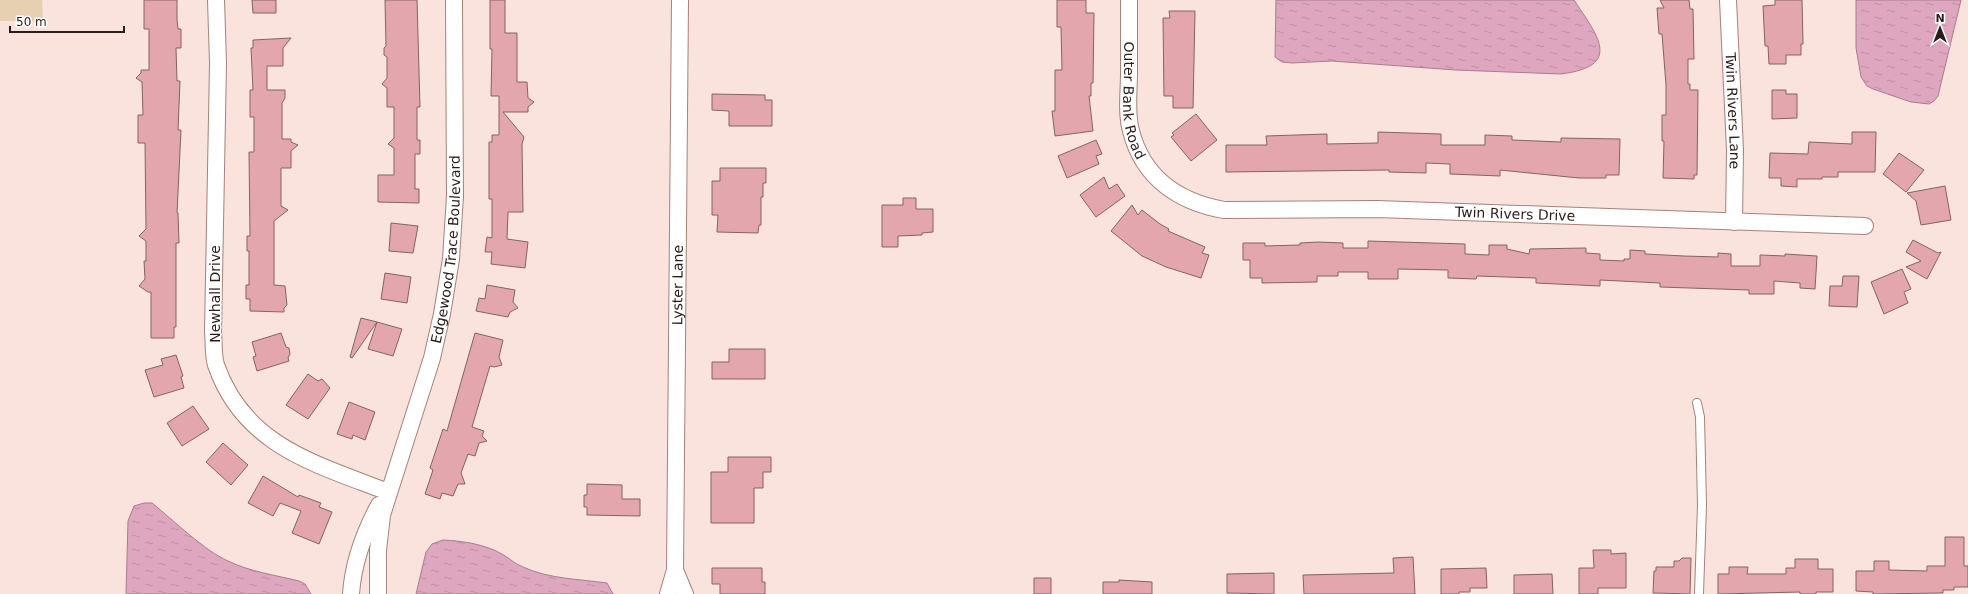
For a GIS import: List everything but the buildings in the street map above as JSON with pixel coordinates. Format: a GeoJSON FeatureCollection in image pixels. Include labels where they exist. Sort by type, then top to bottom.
{"type":"FeatureCollection","features":[{"type":"Feature","properties":{"kind":"street","name":"Newhall Drive"},"geometry":{"type":"LineString","coordinates":[[216,0],[218,63],[213,332],[216,363],[225,386],[239,409],[257,428],[275,443],[296,456],[388,492]]}},
{"type":"Feature","properties":{"kind":"street","name":"Edgewood Trace Boulevard"},"geometry":{"type":"LineString","coordinates":[[378,594],[378,550],[382,515],[388,492],[432,358],[442,314],[451,258],[455,196],[454,0]]}},
{"type":"Feature","properties":{"kind":"street","name":"Lyster Lane"},"geometry":{"type":"LineString","coordinates":[[668,594],[675,570],[680,0]]}},
{"type":"Feature","properties":{"kind":"street","name":"Outer Bank Road"},"geometry":{"type":"LineString","coordinates":[[1129,0],[1130,130],[1144,162],[1169,189]]}},
{"type":"Feature","properties":{"kind":"street","name":"Twin Rivers Lane"},"geometry":{"type":"LineString","coordinates":[[1728,0],[1735,150],[1734,222]]}},
{"type":"Feature","properties":{"kind":"street","name":"Twin Rivers Drive"},"geometry":{"type":"LineString","coordinates":[[1169,189],[1185,199],[1206,207],[1224,210],[1377,209],[1865,226]]}},
{"type":"Feature","properties":{"kind":"street","name":"Edgewood Trace Boulevard"},"geometry":{"type":"LineString","coordinates":[[351,594],[361,550],[371,519],[388,492]]}},
{"type":"Feature","properties":{"kind":"street","name":"Lyster Lane"},"geometry":{"type":"LineString","coordinates":[[675,570],[685,594]]}},
{"type":"Feature","properties":{"kind":"lane"},"geometry":{"type":"LineString","coordinates":[[1697,403],[1700,417],[1702,505],[1699,594]]}},
{"type":"Feature","properties":{"kind":"shaded area"},"geometry":{"type":"Polygon","coordinates":[[[0,0],[42,0],[43,21],[0,21],[0,0]]]}},
{"type":"Feature","properties":{"kind":"water"},"geometry":{"type":"Polygon","coordinates":[[[1276,0],[1574,0],[1591,25],[1597,37],[1600,47],[1599,56],[1593,64],[1581,70],[1561,74],[1456,70],[1332,61],[1282,62],[1275,57],[1276,0]]]}},
{"type":"Feature","properties":{"kind":"water"},"geometry":{"type":"Polygon","coordinates":[[[1856,0],[1961,0],[1938,96],[1934,101],[1929,104],[1911,102],[1867,86],[1861,77],[1856,48],[1856,0]]]}},
{"type":"Feature","properties":{"kind":"water"},"geometry":{"type":"Polygon","coordinates":[[[144,503],[152,503],[199,543],[228,561],[245,568],[299,581],[305,584],[311,594],[126,594],[128,521],[134,506],[144,503]]]}},
{"type":"Feature","properties":{"kind":"water"},"geometry":{"type":"Polygon","coordinates":[[[443,540],[481,545],[502,554],[520,566],[543,574],[607,583],[613,594],[416,594],[426,552],[432,544],[443,540]]]}}]}
